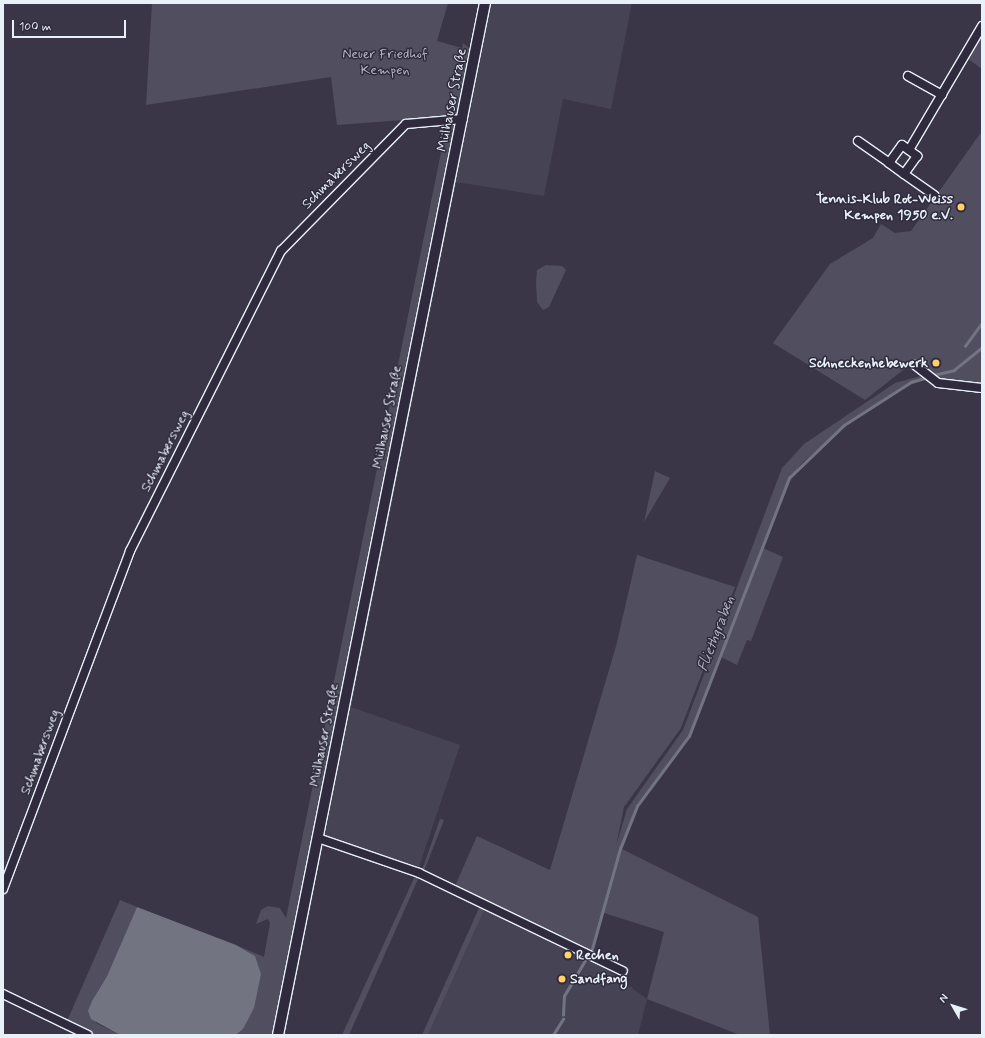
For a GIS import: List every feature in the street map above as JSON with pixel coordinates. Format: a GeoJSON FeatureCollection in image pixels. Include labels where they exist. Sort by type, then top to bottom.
{"type":"FeatureCollection","features":[{"type":"Feature","properties":{"kind":"street","name":"Mülhauser Straße"},"geometry":{"type":"LineString","coordinates":[[278,1035],[463,119],[485,3]]}},
{"type":"Feature","properties":{"kind":"street"},"geometry":{"type":"LineString","coordinates":[[909,150],[982,26]]}},
{"type":"Feature","properties":{"kind":"street"},"geometry":{"type":"LineString","coordinates":[[908,76],[942,95]]}},
{"type":"Feature","properties":{"kind":"street","name":"Schmabersweg"},"geometry":{"type":"LineString","coordinates":[[3,889],[130,551],[281,251],[406,124],[463,119]]}},
{"type":"Feature","properties":{"kind":"street"},"geometry":{"type":"LineString","coordinates":[[858,141],[934,195]]}},
{"type":"Feature","properties":{"kind":"street"},"geometry":{"type":"LineString","coordinates":[[889,163],[902,145],[909,150],[917,156],[904,174]]}},
{"type":"Feature","properties":{"kind":"street"},"geometry":{"type":"LineString","coordinates":[[915,365],[938,383],[982,388]]}},
{"type":"Feature","properties":{"kind":"street"},"geometry":{"type":"LineString","coordinates":[[318,838],[419,873],[623,971]]}},
{"type":"Feature","properties":{"kind":"street"},"geometry":{"type":"LineString","coordinates":[[3,994],[88,1035]]}},
{"type":"Feature","properties":{"kind":"shaded area"},"geometry":{"type":"Polygon","coordinates":[[[492,3],[632,3],[611,109],[563,99],[544,196],[456,182],[492,3]]]}},
{"type":"Feature","properties":{"kind":"shaded area"},"geometry":{"type":"Polygon","coordinates":[[[351,707],[460,745],[418,870],[325,837],[351,707]]]}},
{"type":"Feature","properties":{"kind":"shaded area"},"geometry":{"type":"Polygon","coordinates":[[[485,908],[590,957],[647,999],[638,1035],[428,1035],[485,908]]]}},
{"type":"Feature","properties":{"kind":"green space","name":"Neuer Friedhof Kempen"},"geometry":{"type":"Polygon","coordinates":[[[152,3],[448,3],[437,41],[462,48],[463,43],[470,49],[457,116],[337,125],[331,77],[146,105],[152,3]]]}},
{"type":"Feature","properties":{"kind":"green space"},"geometry":{"type":"Polygon","coordinates":[[[488,3],[492,3],[325,837],[351,691],[488,3]]]}},
{"type":"Feature","properties":{"kind":"green space"},"geometry":{"type":"Polygon","coordinates":[[[982,34],[982,69],[967,58],[982,34]]]}},
{"type":"Feature","properties":{"kind":"green space"},"geometry":{"type":"Polygon","coordinates":[[[447,123],[456,124],[274,1035],[236,1035],[243,1029],[255,956],[236,945],[264,957],[270,923],[268,919],[256,924],[261,910],[268,906],[280,908],[286,918],[447,123]]]}},
{"type":"Feature","properties":{"kind":"green space"},"geometry":{"type":"Polygon","coordinates":[[[982,131],[982,385],[934,380],[917,359],[865,400],[773,343],[830,264],[873,238],[881,224],[895,233],[911,231],[982,131]]]}},
{"type":"Feature","properties":{"kind":"green space"},"geometry":{"type":"Polygon","coordinates":[[[546,265],[562,266],[566,270],[549,307],[543,310],[537,302],[536,282],[537,270],[546,265]]]}},
{"type":"Feature","properties":{"kind":"green space"},"geometry":{"type":"Polygon","coordinates":[[[924,375],[927,378],[912,383],[845,425],[801,464],[790,478],[763,548],[783,557],[751,641],[747,640],[737,665],[721,657],[693,730],[638,806],[622,849],[758,917],[770,1035],[740,1035],[647,999],[664,932],[604,913],[593,951],[455,886],[477,836],[550,870],[616,646],[637,555],[735,587],[681,728],[624,807],[616,846],[627,809],[683,730],[782,468],[804,444],[895,383],[924,375]]]}},
{"type":"Feature","properties":{"kind":"green space"},"geometry":{"type":"Polygon","coordinates":[[[655,471],[670,478],[644,522],[655,471]]]}},
{"type":"Feature","properties":{"kind":"green space"},"geometry":{"type":"Polygon","coordinates":[[[440,819],[444,820],[424,871],[422,870],[440,819]]]}},
{"type":"Feature","properties":{"kind":"green space"},"geometry":{"type":"Polygon","coordinates":[[[329,844],[420,876],[485,908],[428,1035],[422,1035],[480,906],[419,877],[349,1035],[342,1035],[415,876],[323,845],[329,844]]]}},
{"type":"Feature","properties":{"kind":"green space"},"geometry":{"type":"Polygon","coordinates":[[[323,845],[285,1035],[282,1035],[322,847],[323,845]]]}},
{"type":"Feature","properties":{"kind":"green space"},"geometry":{"type":"Polygon","coordinates":[[[120,900],[137,907],[107,976],[92,1001],[96,1023],[120,1035],[95,1035],[67,1021],[120,900]]]}},
{"type":"Feature","properties":{"kind":"water"},"geometry":{"type":"Polygon","coordinates":[[[137,907],[236,945],[255,956],[261,974],[254,1008],[243,1029],[236,1035],[120,1035],[91,1019],[88,1011],[92,1001],[107,976],[137,907]]]}},
{"type":"Feature","properties":{"kind":"waterway"},"geometry":{"type":"LineString","coordinates":[[965,346],[982,323]]}},
{"type":"Feature","properties":{"kind":"waterway","name":"Fliethgraben"},"geometry":{"type":"LineString","coordinates":[[933,375],[954,370],[982,347]]}},
{"type":"Feature","properties":{"kind":"waterway","name":"Fliethgraben"},"geometry":{"type":"LineString","coordinates":[[592,949],[620,849],[637,806],[689,736],[789,478],[844,425],[911,382],[925,378]]}},
{"type":"Feature","properties":{"kind":"waterway","name":"Fliethgraben"},"geometry":{"type":"LineString","coordinates":[[563,1015],[564,996],[587,957]]}},
{"type":"Feature","properties":{"kind":"waterway","name":"Fliethgraben"},"geometry":{"type":"LineString","coordinates":[[553,1035],[563,1019]]}},
{"type":"Feature","properties":{"kind":"place","name":"Tennis-Klub Rot-Weiss Kempen 1950 e.V."},"geometry":{"type":"Point","coordinates":[961,207]}},
{"type":"Feature","properties":{"kind":"place","name":"Schneckenhebewerk"},"geometry":{"type":"Point","coordinates":[936,363]}},
{"type":"Feature","properties":{"kind":"place","name":"Rechen"},"geometry":{"type":"Point","coordinates":[568,955]}},
{"type":"Feature","properties":{"kind":"place","name":"Sandfang"},"geometry":{"type":"Point","coordinates":[562,979]}}]}
